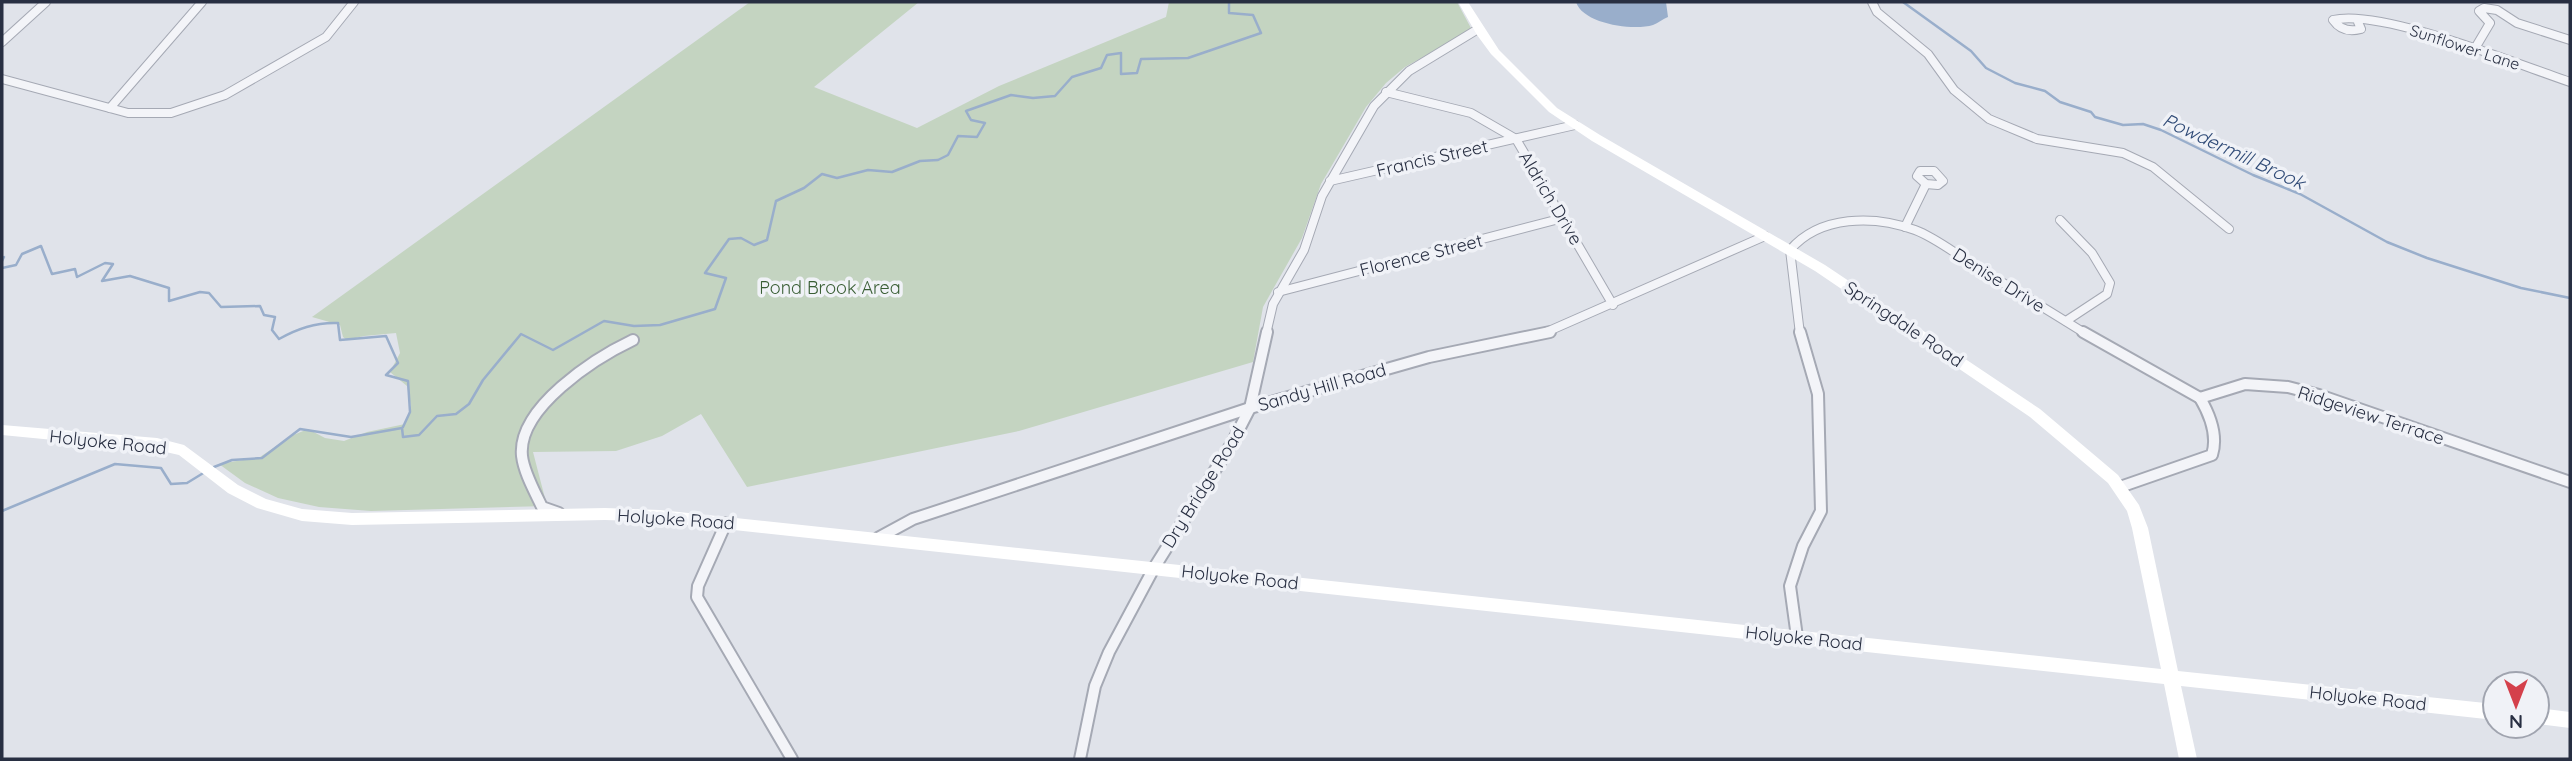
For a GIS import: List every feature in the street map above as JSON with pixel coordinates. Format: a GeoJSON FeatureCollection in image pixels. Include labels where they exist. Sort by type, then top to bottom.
{"type":"FeatureCollection","features":[{"type":"Feature","properties":{"kind":"street"},"geometry":{"type":"LineString","coordinates":[[2,41],[46,2]]}},
{"type":"Feature","properties":{"kind":"street"},"geometry":{"type":"LineString","coordinates":[[110,108],[202,2]]}},
{"type":"Feature","properties":{"kind":"street"},"geometry":{"type":"LineString","coordinates":[[2,79],[138,114],[166,114],[215,99],[326,37],[354,2]]}},
{"type":"Feature","properties":{"kind":"street","name":"Springdale Road"},"geometry":{"type":"LineString","coordinates":[[1462,2],[1495,52],[1538,96],[1576,125],[1790,250],[1867,299],[2035,412],[2066,436],[2120,487],[2134,509],[2140,528],[2188,759]]}},
{"type":"Feature","properties":{"kind":"street"},"geometry":{"type":"LineString","coordinates":[[1872,2],[1886,20],[1928,54],[1954,90],[1989,120],[2037,139],[2123,153],[2153,167],[2229,229]]}},
{"type":"Feature","properties":{"kind":"street"},"geometry":{"type":"LineString","coordinates":[[2517,23],[2490,23],[2480,13],[2480,9],[2500,11],[2517,23],[2570,40]]}},
{"type":"Feature","properties":{"kind":"street","name":"Sunflower Lane"},"geometry":{"type":"LineString","coordinates":[[2358,22],[2400,25],[2570,82]]}},
{"type":"Feature","properties":{"kind":"street"},"geometry":{"type":"LineString","coordinates":[[2474,50],[2490,23]]}},
{"type":"Feature","properties":{"kind":"street","name":"Dry Bridge Road"},"geometry":{"type":"LineString","coordinates":[[1080,759],[1098,677],[1154,568],[1233,443],[1250,408],[1278,292],[1304,250],[1322,196],[1330,181],[1369,113],[1386,92],[1409,71],[1478,29]]}},
{"type":"Feature","properties":{"kind":"street","name":"Aldrich Drive"},"geometry":{"type":"LineString","coordinates":[[1386,92],[1470,112],[1491,121],[1516,139],[1613,305]]}},
{"type":"Feature","properties":{"kind":"street","name":"Francis Street"},"geometry":{"type":"LineString","coordinates":[[1330,181],[1576,125]]}},
{"type":"Feature","properties":{"kind":"street"},"geometry":{"type":"LineString","coordinates":[[1905,227],[1926,184]]}},
{"type":"Feature","properties":{"kind":"street","name":"Florence Street"},"geometry":{"type":"LineString","coordinates":[[1278,292],[1563,218]]}},
{"type":"Feature","properties":{"kind":"street"},"geometry":{"type":"LineString","coordinates":[[2060,220],[2092,253],[2110,283],[2107,294],[2066,321]]}},
{"type":"Feature","properties":{"kind":"street","name":"Denise Drive"},"geometry":{"type":"LineString","coordinates":[[1790,250],[1802,234],[1830,225],[1863,221],[1905,227],[1931,237],[2066,321],[2200,398]]}},
{"type":"Feature","properties":{"kind":"street","name":"Sandy Hill Road"},"geometry":{"type":"LineString","coordinates":[[878,538],[913,519],[1250,408],[1419,360],[1532,338],[1613,305],[1765,236]]}},
{"type":"Feature","properties":{"kind":"street"},"geometry":{"type":"LineString","coordinates":[[1790,250],[1800,334],[1817,386],[1821,490],[1821,511],[1803,545],[1790,586],[1797,637]]}},
{"type":"Feature","properties":{"kind":"street"},"geometry":{"type":"LineString","coordinates":[[565,515],[542,507],[521,455],[526,431],[544,404],[576,376],[614,347],[633,340]]}},
{"type":"Feature","properties":{"kind":"street","name":"Ridgeview Terrace"},"geometry":{"type":"LineString","coordinates":[[2200,398],[2221,387],[2249,382],[2294,388],[2570,482]]}},
{"type":"Feature","properties":{"kind":"street"},"geometry":{"type":"LineString","coordinates":[[2120,487],[2212,455],[2213,438],[2208,415],[2200,398]]}},
{"type":"Feature","properties":{"kind":"street","name":"Holyoke Road"},"geometry":{"type":"LineString","coordinates":[[2,430],[158,444],[184,451],[207,470],[262,504],[312,516],[352,519],[660,516],[2481,710]]}},
{"type":"Feature","properties":{"kind":"street"},"geometry":{"type":"LineString","coordinates":[[726,523],[700,578],[697,597],[792,759]]}},
{"type":"Feature","properties":{"kind":"street"},"geometry":{"type":"LineString","coordinates":[[2551,718],[2570,720]]}},
{"type":"Feature","properties":{"kind":"green space","name":"Pond Brook Area"},"geometry":{"type":"Polygon","coordinates":[[[750,2],[919,2],[814,87],[917,128],[999,86],[1166,17],[1169,2],[1457,2],[1472,30],[1405,67],[1386,83],[1366,107],[1321,184],[1302,238],[1263,307],[1253,362],[1019,431],[747,487],[701,414],[662,436],[616,451],[533,452],[547,506],[371,511],[319,507],[278,498],[245,483],[219,464],[260,457],[291,436],[308,429],[325,438],[344,441],[367,432],[405,424],[411,406],[407,386],[390,372],[400,353],[396,333],[347,340],[343,337],[340,325],[312,317],[750,2]]]}},
{"type":"Feature","properties":{"kind":"water"},"geometry":{"type":"Polygon","coordinates":[[[1576,2],[1666,2],[1668,17],[1644,27],[1622,26],[1588,16],[1580,10],[1576,2]]]}},
{"type":"Feature","properties":{"kind":"waterway"},"geometry":{"type":"LineString","coordinates":[[214,467],[232,460],[262,458],[300,429],[351,437],[402,428],[403,437],[419,435],[437,416],[456,414],[469,404],[483,380],[521,334],[553,350],[604,321],[634,326],[660,325],[715,309],[726,278],[705,273],[729,239],[741,238],[754,245],[767,240],[776,201],[804,188],[822,174],[837,178],[868,170],[892,172],[920,161],[938,160],[948,155],[958,136],[977,137],[985,123],[971,120],[966,111],[1011,95],[1033,98],[1055,96],[1072,77],[1101,68],[1107,55],[1121,53],[1121,74],[1137,73],[1141,59],[1188,58],[1261,33],[1253,15],[1229,13],[1229,2]]}},
{"type":"Feature","properties":{"kind":"waterway","name":"Powdermill Brook"},"geometry":{"type":"LineString","coordinates":[[1903,2],[1971,51],[1986,68],[2015,83],[2045,91],[2060,102],[2091,112],[2095,117],[2123,125],[2143,124],[2161,130],[2253,175],[2300,194],[2387,242],[2427,258],[2521,288],[2570,298]]}},
{"type":"Feature","properties":{"kind":"waterway"},"geometry":{"type":"LineString","coordinates":[[2,268],[16,265],[22,254],[41,246],[52,274],[75,269],[77,277],[105,263],[113,264],[102,281],[130,276],[169,288],[169,301],[200,292],[209,293],[221,307],[260,306],[264,315],[275,317],[272,330],[279,339],[307,326],[330,323],[338,323],[340,340],[386,336],[398,363],[386,375],[408,381],[410,412],[403,427]]}},
{"type":"Feature","properties":{"kind":"waterway"},"geometry":{"type":"LineString","coordinates":[[2,258],[4,257],[2,261]]}},
{"type":"Feature","properties":{"kind":"waterway"},"geometry":{"type":"LineString","coordinates":[[2,511],[115,464],[161,468],[171,484],[187,483],[205,472]]}}]}
